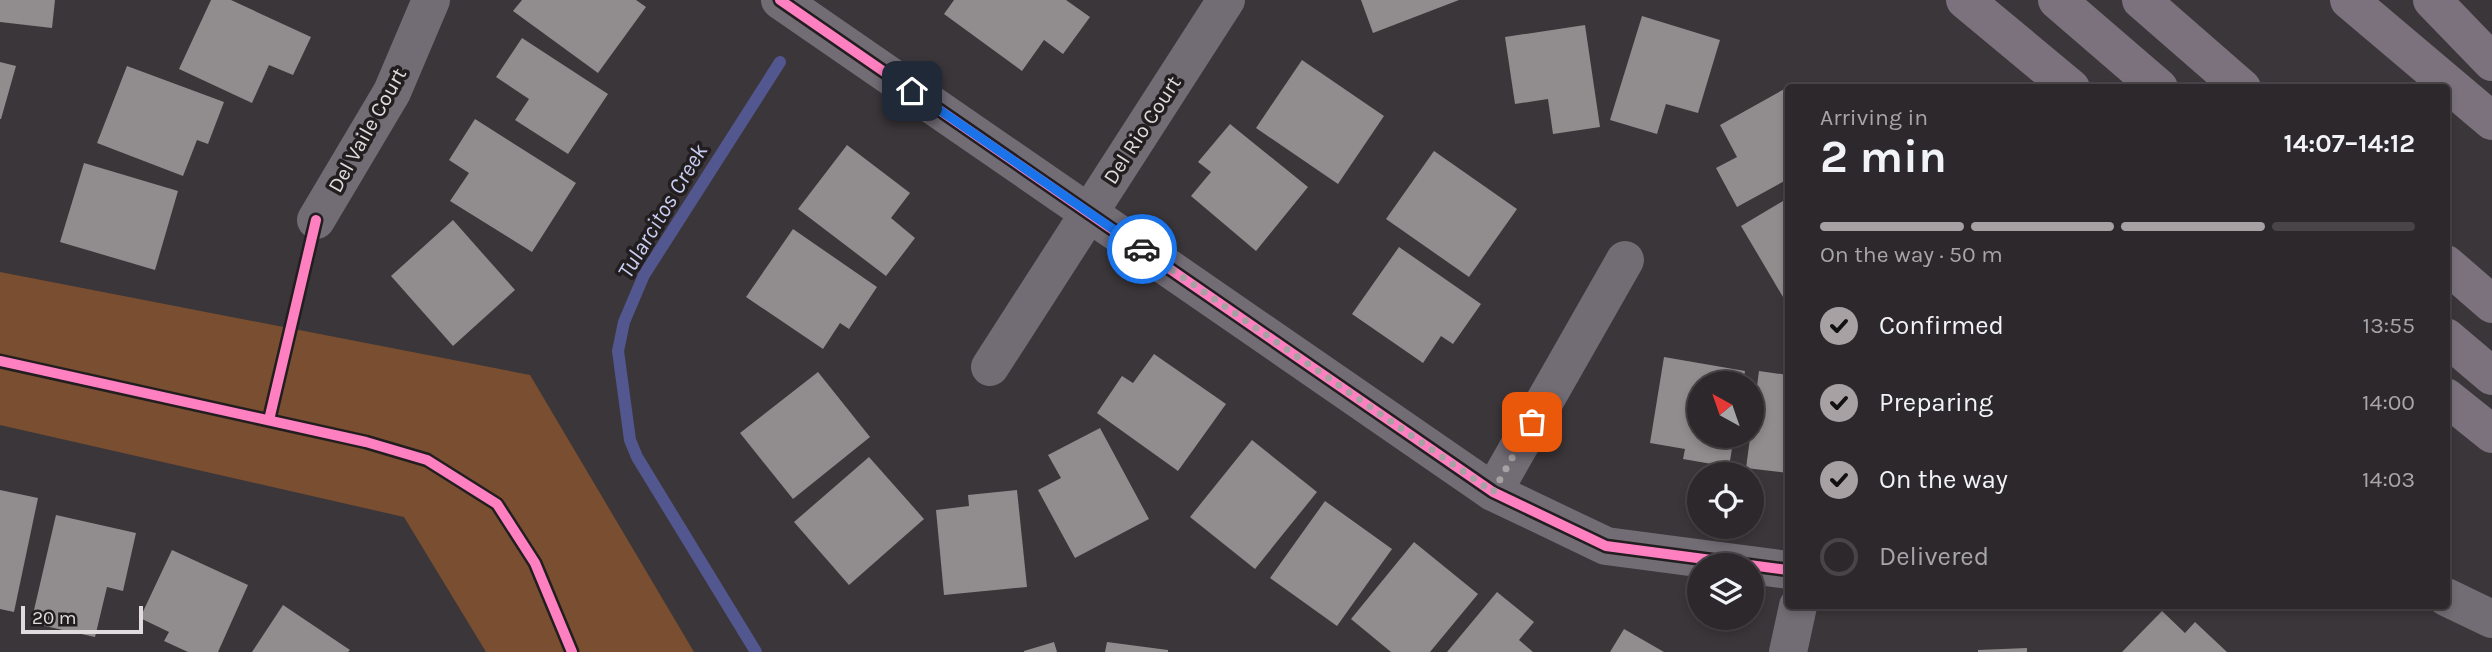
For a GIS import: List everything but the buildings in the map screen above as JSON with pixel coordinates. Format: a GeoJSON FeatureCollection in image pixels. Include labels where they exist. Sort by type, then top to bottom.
{"type":"FeatureCollection","features":[{"type":"Feature","properties":{"kind":"highway"},"geometry":{"type":"LineString","coordinates":[[1965,0],[2066,84]]}},
{"type":"Feature","properties":{"kind":"highway"},"geometry":{"type":"LineString","coordinates":[[2057,0],[2154,84]]}},
{"type":"Feature","properties":{"kind":"highway"},"geometry":{"type":"LineString","coordinates":[[2141,0],[2237,84]]}},
{"type":"Feature","properties":{"kind":"highway"},"geometry":{"type":"LineString","coordinates":[[2349,0],[2448,84]]}},
{"type":"Feature","properties":{"kind":"highway"},"geometry":{"type":"LineString","coordinates":[[2432,0],[2492,62]]}},
{"type":"Feature","properties":{"kind":"highway"},"geometry":{"type":"LineString","coordinates":[[2450,85],[2492,121]]}},
{"type":"Feature","properties":{"kind":"highway"},"geometry":{"type":"LineString","coordinates":[[2450,267],[2492,304]]}},
{"type":"Feature","properties":{"kind":"highway"},"geometry":{"type":"LineString","coordinates":[[2450,340],[2492,376]]}},
{"type":"Feature","properties":{"kind":"highway"},"geometry":{"type":"LineString","coordinates":[[2450,400],[2492,434]]}},
{"type":"Feature","properties":{"kind":"street","name":"Del Vaile Court"},"geometry":{"type":"LineString","coordinates":[[316,220],[392,92],[431,0]]}},
{"type":"Feature","properties":{"kind":"street"},"geometry":{"type":"LineString","coordinates":[[780,0],[1493,492],[1606,546],[1785,570]]}},
{"type":"Feature","properties":{"kind":"street","name":"Del Rio Court"},"geometry":{"type":"LineString","coordinates":[[990,366],[1226,0]]}},
{"type":"Feature","properties":{"kind":"street"},"geometry":{"type":"LineString","coordinates":[[1493,492],[1625,260]]}},
{"type":"Feature","properties":{"kind":"street"},"geometry":{"type":"LineString","coordinates":[[2450,599],[2492,619]]}},
{"type":"Feature","properties":{"kind":"street"},"geometry":{"type":"LineString","coordinates":[[1788,652],[1797,609]]}},
{"type":"Feature","properties":{"kind":"shaded area"},"geometry":{"type":"Polygon","coordinates":[[[0,272],[530,375],[694,652],[486,652],[404,517],[0,425],[0,272]]]}},
{"type":"Feature","properties":{"kind":"waterway","name":"Tularcitos Creek"},"geometry":{"type":"LineString","coordinates":[[756,652],[637,457],[630,440],[618,351],[624,322],[644,275],[780,62]]}},
{"type":"Feature","properties":{"kind":"cycle path"},"geometry":{"type":"LineString","coordinates":[[780,0],[1493,492],[1606,546],[1785,570]]}},
{"type":"Feature","properties":{"kind":"cycle path"},"geometry":{"type":"LineString","coordinates":[[269,420],[316,220]]}},
{"type":"Feature","properties":{"kind":"cycle path"},"geometry":{"type":"LineString","coordinates":[[0,361],[366,442],[427,460],[497,504],[535,563],[572,652]]}},
{"type":"Feature","properties":{"kind":"way so far"},"geometry":{"type":"LineString","coordinates":[[1142,249],[1493,492],[1532,422]]}},
{"type":"Feature","properties":{"kind":"route"},"geometry":{"type":"LineString","coordinates":[[912,91],[1142,249]]}}]}
